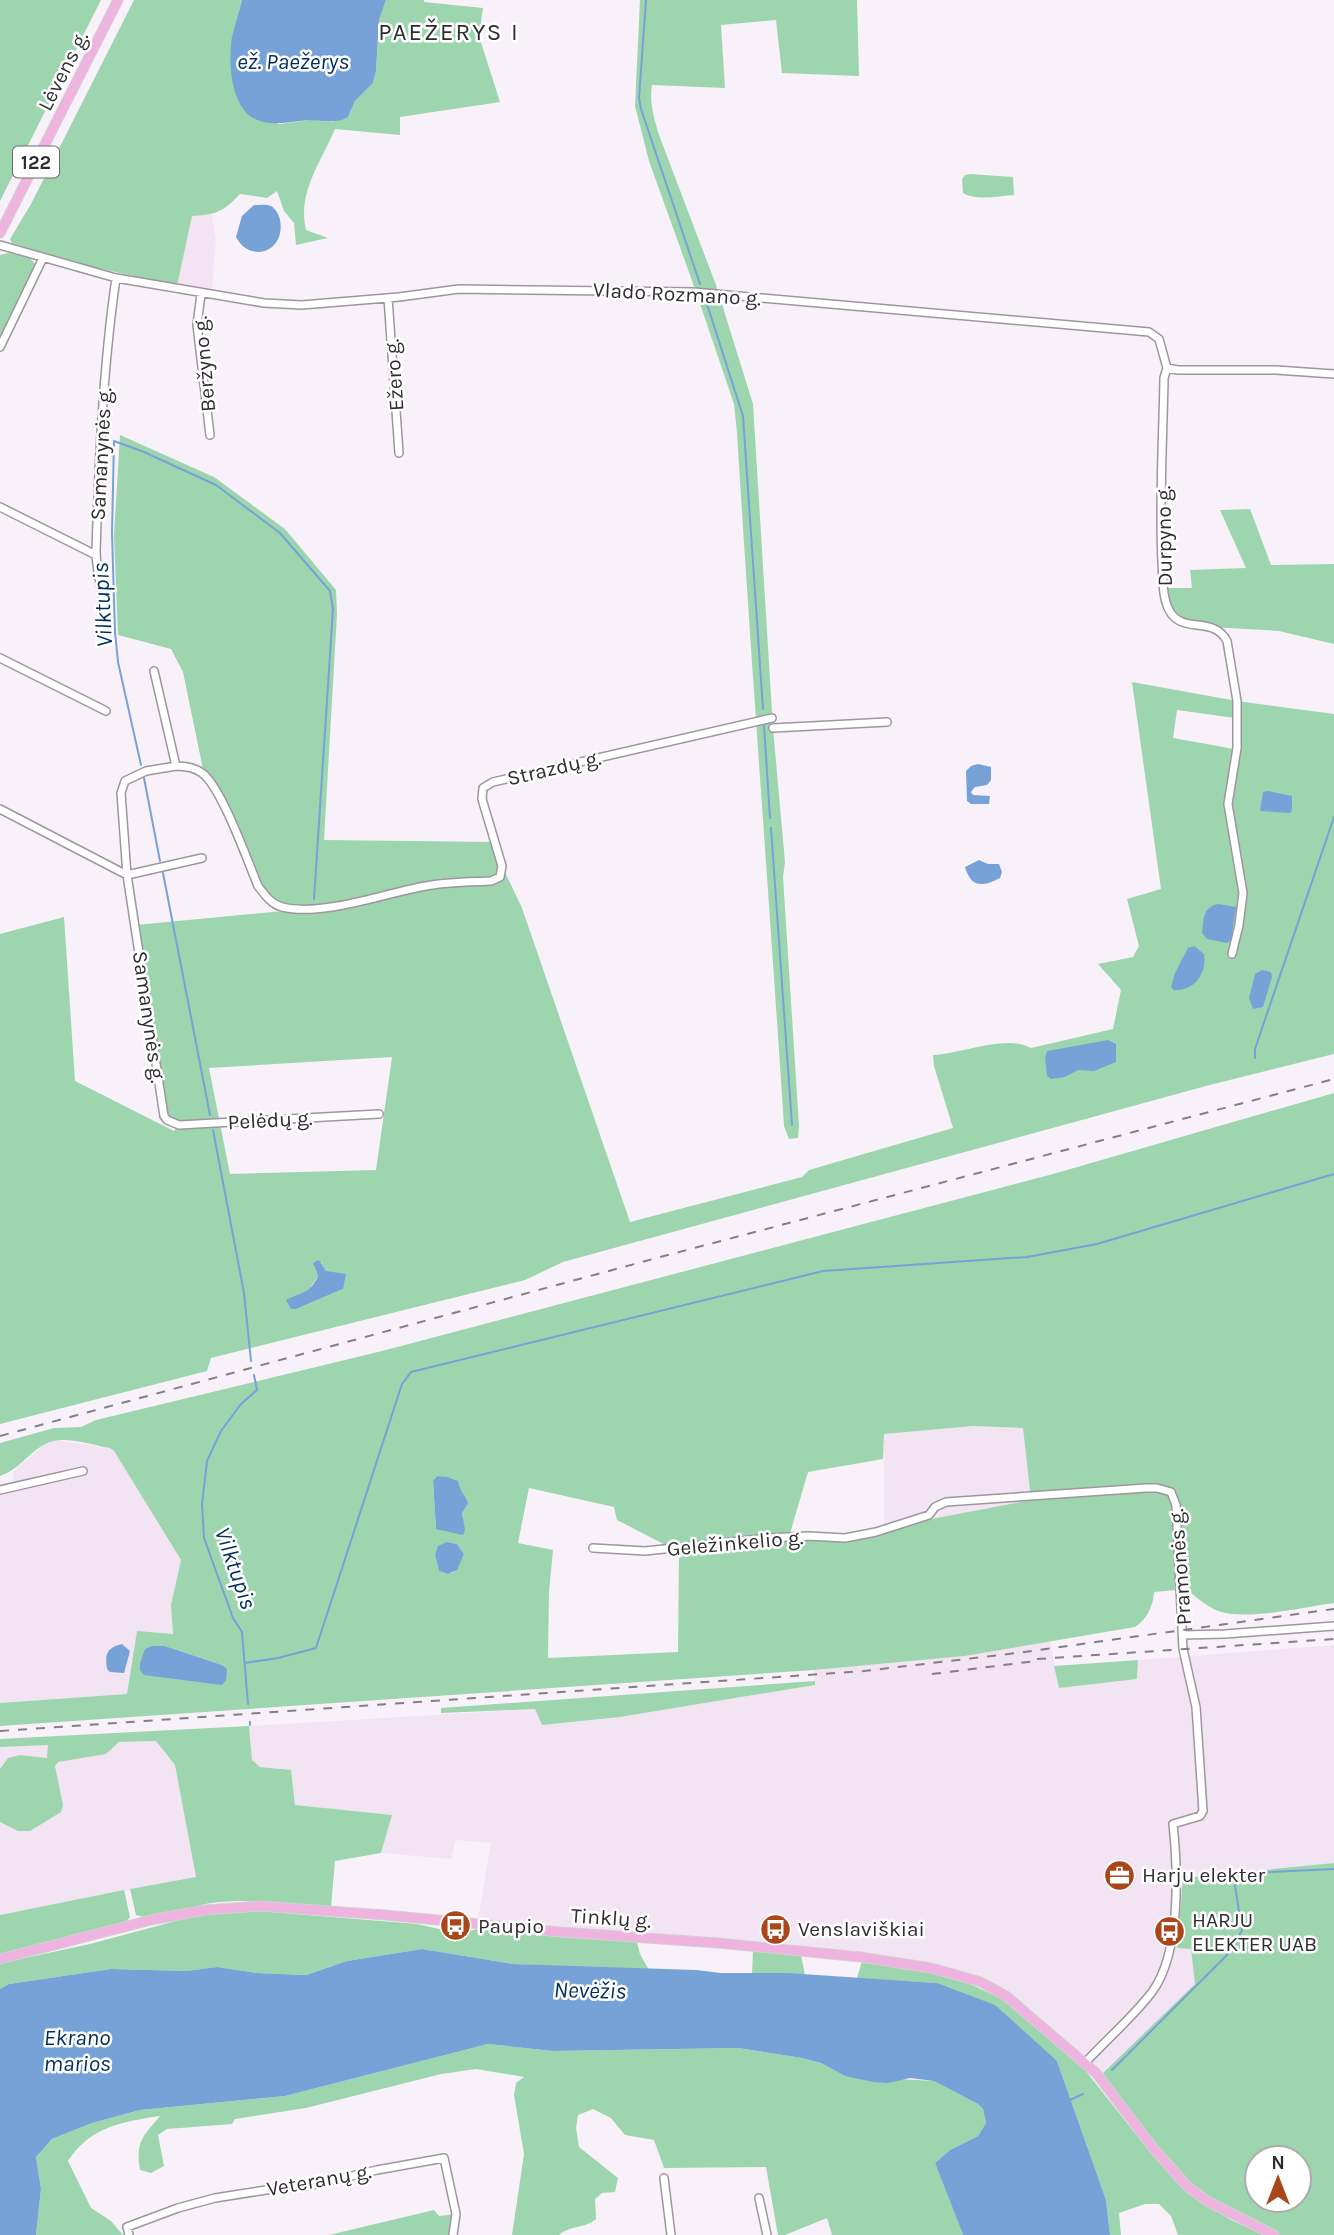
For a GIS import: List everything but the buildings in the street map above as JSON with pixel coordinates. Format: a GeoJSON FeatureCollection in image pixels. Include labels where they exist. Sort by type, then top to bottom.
{"type":"FeatureCollection","features":[{"type":"Feature","properties":{"kind":"main road","name":"Lėvens g."},"geometry":{"type":"LineString","coordinates":[[0,233],[118,0]]}},
{"type":"Feature","properties":{"kind":"main road","name":"Tinklų g."},"geometry":{"type":"LineString","coordinates":[[0,1959],[151,1920],[205,1910],[259,1906],[718,1943],[898,1962],[967,1977],[1006,1996],[1085,2063],[1174,2174],[1208,2202],[1274,2235]]}},
{"type":"Feature","properties":{"kind":"street","name":"Vlado Rozmano g."},"geometry":{"type":"LineString","coordinates":[[0,246],[116,278],[264,303],[302,305],[459,289],[712,293],[1149,332],[1159,339],[1167,368]]}},
{"type":"Feature","properties":{"kind":"street"},"geometry":{"type":"LineString","coordinates":[[0,347],[43,258]]}},
{"type":"Feature","properties":{"kind":"street","name":"Samanynės g."},"geometry":{"type":"LineString","coordinates":[[103,630],[104,618],[96,555],[106,358],[116,278]]}},
{"type":"Feature","properties":{"kind":"street","name":"Beržyno g."},"geometry":{"type":"LineString","coordinates":[[201,293],[197,325],[210,435]]}},
{"type":"Feature","properties":{"kind":"street","name":"Ežero g."},"geometry":{"type":"LineString","coordinates":[[388,298],[399,453]]}},
{"type":"Feature","properties":{"kind":"street"},"geometry":{"type":"LineString","coordinates":[[1167,368],[1334,374]]}},
{"type":"Feature","properties":{"kind":"street","name":"Durpyno g."},"geometry":{"type":"LineString","coordinates":[[1167,368],[1164,378],[1161,535],[1167,608],[1173,617],[1181,622],[1215,627],[1222,633],[1227,641],[1237,701],[1237,748],[1228,804],[1243,893],[1232,954]]}},
{"type":"Feature","properties":{"kind":"street"},"geometry":{"type":"LineString","coordinates":[[0,507],[96,555]]}},
{"type":"Feature","properties":{"kind":"street"},"geometry":{"type":"LineString","coordinates":[[0,658],[106,712]]}},
{"type":"Feature","properties":{"kind":"street"},"geometry":{"type":"LineString","coordinates":[[154,671],[176,766]]}},
{"type":"Feature","properties":{"kind":"street","name":"Strazdų g."},"geometry":{"type":"LineString","coordinates":[[176,766],[188,766],[204,774],[218,792],[258,886],[267,898],[279,906],[298,909],[326,907],[429,885],[491,881],[500,877],[502,866],[482,799],[483,788],[493,782],[772,718]]}},
{"type":"Feature","properties":{"kind":"street"},"geometry":{"type":"LineString","coordinates":[[772,728],[887,722]]}},
{"type":"Feature","properties":{"kind":"street","name":"Samanynės g."},"geometry":{"type":"LineString","coordinates":[[164,1116],[127,875],[121,793],[125,781],[146,771],[176,766]]}},
{"type":"Feature","properties":{"kind":"street"},"geometry":{"type":"LineString","coordinates":[[0,809],[127,875],[202,858]]}},
{"type":"Feature","properties":{"kind":"street","name":"Pelėdų g."},"geometry":{"type":"LineString","coordinates":[[164,1116],[179,1125],[379,1114]]}},
{"type":"Feature","properties":{"kind":"street"},"geometry":{"type":"LineString","coordinates":[[0,1490],[83,1471]]}},
{"type":"Feature","properties":{"kind":"street","name":"Geležinkelio g."},"geometry":{"type":"LineString","coordinates":[[593,1548],[645,1551],[768,1538],[845,1538],[929,1516],[935,1507],[946,1502],[1157,1488]]}},
{"type":"Feature","properties":{"kind":"street","name":"Pramonės g."},"geometry":{"type":"LineString","coordinates":[[1157,1488],[1171,1492],[1175,1500],[1182,1634],[1225,1634],[1334,1626]]}},
{"type":"Feature","properties":{"kind":"street"},"geometry":{"type":"LineString","coordinates":[[1085,2063],[1153,1991],[1165,1966],[1170,1950],[1177,1870],[1173,1824],[1200,1816],[1203,1811],[1196,1707],[1182,1634]]}},
{"type":"Feature","properties":{"kind":"street","name":"Veteranų g."},"geometry":{"type":"LineString","coordinates":[[129,2235],[127,2227],[178,2208],[215,2199],[313,2185],[377,2169],[444,2158],[456,2214],[453,2235]]}},
{"type":"Feature","properties":{"kind":"street"},"geometry":{"type":"LineString","coordinates":[[664,2178],[671,2235]]}},
{"type":"Feature","properties":{"kind":"street"},"geometry":{"type":"LineString","coordinates":[[759,2198],[767,2235]]}},
{"type":"Feature","properties":{"kind":"shaded area"},"geometry":{"type":"Polygon","coordinates":[[[212,215],[216,240],[212,291],[177,286],[192,216],[212,215]]]}},
{"type":"Feature","properties":{"kind":"shaded area"},"geometry":{"type":"Polygon","coordinates":[[[973,1426],[1023,1428],[1031,1500],[926,1520],[884,1533],[884,1434],[973,1426]]]}},
{"type":"Feature","properties":{"kind":"shaded area"},"geometry":{"type":"Polygon","coordinates":[[[56,1440],[110,1448],[114,1451],[181,1560],[171,1605],[173,1634],[137,1632],[127,1694],[0,1703],[0,1490],[11,1487],[14,1471],[45,1444],[56,1440]]]}},
{"type":"Feature","properties":{"kind":"shaded area"},"geometry":{"type":"Polygon","coordinates":[[[1050,1640],[1059,1688],[1137,1679],[1138,1660],[1334,1645],[1334,1863],[1183,1878],[1177,1948],[1191,1948],[1195,1984],[1101,2075],[1078,2052],[985,1980],[866,1954],[753,1941],[478,1920],[491,1843],[456,1840],[451,1859],[381,1853],[392,1815],[295,1805],[291,1770],[260,1767],[252,1760],[249,1726],[535,1709],[543,1725],[620,1717],[815,1685],[814,1670],[965,1656],[1050,1640]]]}},
{"type":"Feature","properties":{"kind":"shaded area"},"geometry":{"type":"Polygon","coordinates":[[[156,1741],[175,1765],[196,1877],[0,1915],[0,1822],[18,1831],[63,1805],[55,1766],[58,1762],[106,1754],[119,1742],[156,1741]]]}},
{"type":"Feature","properties":{"kind":"shaded area"},"geometry":{"type":"Polygon","coordinates":[[[48,1744],[48,1758],[20,1755],[9,1758],[0,1769],[0,1747],[48,1744]]]}},
{"type":"Feature","properties":{"kind":"green space"},"geometry":{"type":"Polygon","coordinates":[[[0,0],[101,0],[0,201],[0,0]]]}},
{"type":"Feature","properties":{"kind":"green space"},"geometry":{"type":"Polygon","coordinates":[[[134,0],[242,0],[232,38],[234,84],[241,105],[279,124],[310,120],[333,122],[348,117],[355,101],[373,83],[379,20],[386,0],[424,0],[483,8],[479,36],[500,102],[400,117],[400,135],[335,129],[312,178],[304,216],[306,230],[328,238],[296,245],[294,223],[284,211],[277,191],[267,198],[240,194],[219,211],[192,216],[177,286],[80,264],[12,243],[10,239],[31,204],[134,0]]]}},
{"type":"Feature","properties":{"kind":"green space"},"geometry":{"type":"Polygon","coordinates":[[[640,0],[857,0],[859,76],[782,73],[776,20],[721,25],[725,88],[652,85],[651,91],[652,110],[659,135],[716,285],[753,404],[773,728],[785,862],[783,877],[798,1138],[789,1139],[784,1126],[734,404],[649,161],[635,106],[640,0]]]}},
{"type":"Feature","properties":{"kind":"green space"},"geometry":{"type":"Polygon","coordinates":[[[970,174],[1013,177],[1014,195],[981,197],[963,193],[962,179],[970,174]]]}},
{"type":"Feature","properties":{"kind":"green space"},"geometry":{"type":"Polygon","coordinates":[[[9,253],[30,258],[36,265],[0,338],[0,255],[9,253]]]}},
{"type":"Feature","properties":{"kind":"green space"},"geometry":{"type":"Polygon","coordinates":[[[120,435],[214,477],[285,529],[336,590],[337,614],[324,840],[495,842],[502,866],[522,908],[630,1222],[802,1177],[809,1170],[953,1128],[933,1055],[1010,1043],[1031,1048],[1113,1029],[1121,990],[1098,964],[1133,957],[1139,946],[1127,899],[1161,889],[1132,682],[1237,701],[1334,714],[1334,1054],[1206,1086],[563,1262],[525,1280],[211,1358],[207,1371],[0,1424],[0,934],[64,917],[75,1081],[174,1131],[179,1125],[167,1120],[136,925],[294,910],[267,898],[217,792],[204,774],[183,672],[171,649],[118,635],[114,535],[120,435]],[[1177,710],[1173,738],[1234,749],[1235,718],[1177,710]],[[392,1057],[209,1068],[230,1174],[376,1170],[392,1057]],[[321,1262],[314,1266],[318,1276],[308,1291],[298,1297],[296,1309],[343,1289],[321,1262]]]}},
{"type":"Feature","properties":{"kind":"green space"},"geometry":{"type":"Polygon","coordinates":[[[1250,509],[1271,565],[1334,564],[1334,644],[1279,631],[1194,626],[1173,617],[1165,588],[1192,588],[1190,570],[1246,568],[1220,510],[1250,509]]]}},
{"type":"Feature","properties":{"kind":"green space"},"geometry":{"type":"Polygon","coordinates":[[[1334,1093],[1334,1603],[1259,1614],[1230,1614],[1209,1607],[1186,1589],[1154,1592],[1149,1612],[1135,1627],[965,1656],[814,1670],[0,1726],[0,1703],[127,1694],[137,1631],[173,1634],[171,1605],[181,1560],[110,1448],[68,1440],[52,1441],[0,1476],[0,1443],[54,1428],[81,1427],[96,1420],[382,1351],[1053,1174],[1334,1093]],[[973,1426],[884,1434],[883,1459],[808,1472],[789,1537],[845,1538],[884,1533],[926,1520],[1031,1500],[1023,1428],[973,1426]],[[437,1476],[433,1481],[436,1529],[463,1518],[462,1513],[468,1504],[459,1489],[447,1477],[437,1476]],[[529,1488],[518,1543],[553,1550],[548,1658],[678,1652],[679,1552],[617,1520],[614,1507],[529,1488]],[[447,1542],[435,1555],[439,1571],[448,1574],[454,1572],[464,1554],[457,1544],[447,1542]],[[165,1646],[219,1683],[222,1685],[222,1665],[165,1646]]]}},
{"type":"Feature","properties":{"kind":"green space"},"geometry":{"type":"Polygon","coordinates":[[[1138,1660],[1137,1679],[1059,1688],[1054,1666],[1138,1660]]]}},
{"type":"Feature","properties":{"kind":"green space"},"geometry":{"type":"Polygon","coordinates":[[[815,1681],[815,1685],[620,1717],[542,1725],[535,1709],[441,1713],[441,1708],[815,1681]]]}},
{"type":"Feature","properties":{"kind":"green space"},"geometry":{"type":"Polygon","coordinates":[[[249,1726],[252,1760],[260,1767],[291,1770],[295,1805],[392,1815],[381,1853],[335,1861],[331,1907],[241,1901],[211,1903],[162,1915],[136,1915],[130,1889],[196,1877],[175,1765],[156,1741],[119,1742],[106,1754],[58,1762],[55,1766],[63,1805],[61,1812],[30,1831],[18,1831],[0,1822],[0,1769],[8,1758],[20,1755],[47,1758],[48,1745],[0,1747],[0,1739],[249,1726]]]}},
{"type":"Feature","properties":{"kind":"green space"},"geometry":{"type":"Polygon","coordinates":[[[1334,1863],[1334,2235],[1274,2235],[1187,2186],[1101,2075],[1195,1984],[1191,1949],[1177,1948],[1183,1878],[1334,1863]]]}},
{"type":"Feature","properties":{"kind":"green space"},"geometry":{"type":"Polygon","coordinates":[[[124,1890],[130,1917],[125,1923],[0,1955],[0,1915],[124,1890]]]}},
{"type":"Feature","properties":{"kind":"green space"},"geometry":{"type":"Polygon","coordinates":[[[259,1911],[417,1924],[455,1931],[478,1929],[637,1942],[649,1970],[513,1964],[422,1949],[347,1961],[306,1975],[257,1973],[217,1967],[186,1971],[111,1969],[9,1984],[0,1989],[0,1964],[90,1944],[198,1915],[259,1911]]]}},
{"type":"Feature","properties":{"kind":"green space"},"geometry":{"type":"Polygon","coordinates":[[[753,1951],[801,1955],[805,1975],[752,1974],[753,1951]]]}},
{"type":"Feature","properties":{"kind":"green space"},"geometry":{"type":"Polygon","coordinates":[[[862,1961],[964,1981],[1004,2000],[1085,2070],[1150,2152],[1188,2192],[1231,2220],[1265,2235],[1178,2235],[1171,2216],[1159,2204],[1145,2204],[1119,2213],[1121,2235],[1110,2235],[1106,2200],[1057,2061],[937,1983],[857,1978],[862,1961]]]}},
{"type":"Feature","properties":{"kind":"green space"},"geometry":{"type":"Polygon","coordinates":[[[488,2044],[553,2051],[738,2048],[802,2058],[821,2063],[845,2076],[934,2081],[978,2104],[983,2109],[986,2123],[978,2136],[950,2150],[935,2163],[963,2235],[832,2235],[827,2218],[785,2235],[778,2235],[766,2167],[664,2168],[654,2140],[625,2135],[611,2118],[593,2109],[578,2115],[576,2128],[579,2147],[618,2178],[615,2192],[602,2193],[595,2199],[596,2219],[587,2224],[559,2235],[512,2235],[524,2154],[514,2095],[516,2083],[524,2077],[476,2069],[441,2074],[306,2108],[235,2119],[232,2124],[167,2129],[158,2135],[164,2166],[151,2173],[140,2170],[140,2146],[145,2134],[160,2116],[108,2128],[86,2140],[68,2161],[91,2208],[111,2221],[123,2235],[36,2235],[41,2189],[36,2157],[52,2139],[92,2123],[140,2110],[285,2096],[488,2044]]]}},
{"type":"Feature","properties":{"kind":"green space"},"geometry":{"type":"Polygon","coordinates":[[[434,2210],[439,2216],[456,2214],[453,2235],[329,2235],[434,2210]]]}},
{"type":"Feature","properties":{"kind":"water","name":"ež. Paežerys"},"geometry":{"type":"Polygon","coordinates":[[[242,0],[386,0],[379,20],[373,83],[355,101],[348,117],[337,121],[270,123],[258,121],[245,111],[235,92],[230,57],[232,37],[242,0]]]}},
{"type":"Feature","properties":{"kind":"water"},"geometry":{"type":"Polygon","coordinates":[[[254,205],[271,206],[280,220],[278,240],[265,251],[250,250],[236,237],[242,216],[254,205]]]}},
{"type":"Feature","properties":{"kind":"water"},"geometry":{"type":"Polygon","coordinates":[[[978,764],[991,767],[991,780],[987,785],[975,787],[971,792],[973,795],[990,796],[989,804],[971,804],[967,801],[966,771],[978,764]]]}},
{"type":"Feature","properties":{"kind":"water"},"geometry":{"type":"Polygon","coordinates":[[[1263,792],[1292,796],[1290,813],[1260,811],[1263,792]]]}},
{"type":"Feature","properties":{"kind":"water"},"geometry":{"type":"Polygon","coordinates":[[[979,860],[988,864],[999,864],[1002,872],[1000,878],[983,884],[974,882],[965,867],[979,860]]]}},
{"type":"Feature","properties":{"kind":"water"},"geometry":{"type":"Polygon","coordinates":[[[1218,904],[1236,907],[1231,940],[1227,943],[1207,939],[1202,933],[1206,911],[1218,904]]]}},
{"type":"Feature","properties":{"kind":"water"},"geometry":{"type":"Polygon","coordinates":[[[1194,946],[1204,954],[1201,974],[1188,988],[1174,990],[1171,987],[1175,973],[1188,948],[1194,946]]]}},
{"type":"Feature","properties":{"kind":"water"},"geometry":{"type":"Polygon","coordinates":[[[1262,970],[1271,972],[1272,977],[1263,1007],[1253,1009],[1249,998],[1255,974],[1262,970]]]}},
{"type":"Feature","properties":{"kind":"water"},"geometry":{"type":"Polygon","coordinates":[[[1108,1040],[1116,1044],[1116,1062],[1094,1071],[1078,1070],[1065,1077],[1051,1079],[1047,1076],[1047,1051],[1108,1040]]]}},
{"type":"Feature","properties":{"kind":"water"},"geometry":{"type":"Polygon","coordinates":[[[319,1260],[326,1271],[346,1274],[343,1289],[291,1309],[286,1300],[312,1286],[318,1276],[313,1263],[319,1260]]]}},
{"type":"Feature","properties":{"kind":"water"},"geometry":{"type":"Polygon","coordinates":[[[437,1476],[458,1481],[466,1499],[468,1504],[462,1513],[465,1530],[463,1535],[436,1529],[433,1481],[437,1476]]]}},
{"type":"Feature","properties":{"kind":"water"},"geometry":{"type":"Polygon","coordinates":[[[447,1542],[457,1544],[464,1554],[457,1570],[448,1574],[439,1571],[435,1555],[438,1546],[447,1542]]]}},
{"type":"Feature","properties":{"kind":"water"},"geometry":{"type":"Polygon","coordinates":[[[122,1644],[130,1651],[124,1673],[110,1672],[106,1659],[108,1652],[122,1644]]]}},
{"type":"Feature","properties":{"kind":"water"},"geometry":{"type":"Polygon","coordinates":[[[165,1646],[222,1665],[227,1669],[226,1680],[222,1685],[144,1675],[140,1670],[140,1663],[145,1649],[165,1646]]]}},
{"type":"Feature","properties":{"kind":"water","name":"Ekrano marios"},"geometry":{"type":"Polygon","coordinates":[[[422,1949],[513,1964],[721,1973],[787,1973],[937,1983],[995,2005],[1057,2061],[1106,2200],[1110,2235],[963,2235],[935,2163],[950,2150],[978,2136],[986,2123],[983,2109],[978,2104],[934,2081],[910,2078],[888,2083],[873,2082],[845,2076],[821,2063],[802,2058],[738,2048],[553,2051],[488,2044],[285,2096],[140,2110],[92,2123],[52,2139],[36,2157],[41,2189],[36,2235],[0,2235],[0,1989],[9,1984],[111,1969],[186,1971],[217,1967],[257,1973],[306,1975],[347,1961],[422,1949]]]}},
{"type":"Feature","properties":{"kind":"waterway"},"geometry":{"type":"LineString","coordinates":[[646,0],[639,98],[641,109],[700,284]]}},
{"type":"Feature","properties":{"kind":"waterway"},"geometry":{"type":"LineString","coordinates":[[705,298],[743,416],[763,709]]}},
{"type":"Feature","properties":{"kind":"waterway"},"geometry":{"type":"LineString","coordinates":[[141,765],[118,662],[115,632],[112,533],[114,441],[216,485],[280,533],[330,591],[333,609],[314,899]]}},
{"type":"Feature","properties":{"kind":"waterway"},"geometry":{"type":"LineString","coordinates":[[764,726],[770,818]]}},
{"type":"Feature","properties":{"kind":"waterway","name":"Vilktupis"},"geometry":{"type":"LineString","coordinates":[[144,778],[160,861]]}},
{"type":"Feature","properties":{"kind":"waterway"},"geometry":{"type":"LineString","coordinates":[[1255,1058],[1255,1049],[1334,817]]}},
{"type":"Feature","properties":{"kind":"waterway"},"geometry":{"type":"LineString","coordinates":[[771,828],[792,1125]]}},
{"type":"Feature","properties":{"kind":"waterway","name":"Vilktupis"},"geometry":{"type":"LineString","coordinates":[[163,873],[210,1115]]}},
{"type":"Feature","properties":{"kind":"waterway","name":"Vilktupis"},"geometry":{"type":"LineString","coordinates":[[213,1130],[244,1293],[251,1361]]}},
{"type":"Feature","properties":{"kind":"waterway"},"geometry":{"type":"LineString","coordinates":[[245,1663],[316,1648],[402,1384],[411,1372],[823,1271],[1027,1257],[1097,1244],[1334,1174]]}},
{"type":"Feature","properties":{"kind":"waterway","name":"Vilktupis"},"geometry":{"type":"LineString","coordinates":[[248,1704],[242,1632],[233,1618],[204,1538],[202,1504],[207,1461],[221,1431],[241,1404],[257,1390],[254,1375]]}},
{"type":"Feature","properties":{"kind":"waterway"},"geometry":{"type":"LineString","coordinates":[[1112,2070],[1233,1949],[1242,1930],[1235,1886],[1238,1881],[1251,1873],[1334,1869]]}},
{"type":"Feature","properties":{"kind":"waterway"},"geometry":{"type":"LineString","coordinates":[[1070,2100],[1083,2094]]}},
{"type":"Feature","properties":{"kind":"railway"},"geometry":{"type":"LineString","coordinates":[[0,1436],[664,1256],[1334,1079]]}},
{"type":"Feature","properties":{"kind":"railway"},"geometry":{"type":"LineString","coordinates":[[0,1731],[864,1671],[1017,1653],[1334,1609]]}},
{"type":"Feature","properties":{"kind":"railway"},"geometry":{"type":"LineString","coordinates":[[1037,1659],[1334,1639]]}},
{"type":"Feature","properties":{"kind":"railway"},"geometry":{"type":"LineString","coordinates":[[932,1674],[1036,1661]]}},
{"type":"Feature","properties":{"kind":"place","name":"Harju elekter"},"geometry":{"type":"Point","coordinates":[1119,1875]}},
{"type":"Feature","properties":{"kind":"place","name":"Paupio"},"geometry":{"type":"Point","coordinates":[455,1926]}},
{"type":"Feature","properties":{"kind":"place","name":"Venslaviškiai"},"geometry":{"type":"Point","coordinates":[775,1929]}},
{"type":"Feature","properties":{"kind":"place","name":"HARJU ELEKTER UAB"},"geometry":{"type":"Point","coordinates":[1169,1932]}},
{"type":"Feature","properties":{"kind":"district","name":"PAEŽERYS I"},"geometry":{"type":"Point","coordinates":[449,32]}},
{"type":"Feature","properties":{"kind":"water label","name":"Nevėžis"},"geometry":{"type":"Point","coordinates":[590,1990]}}]}
